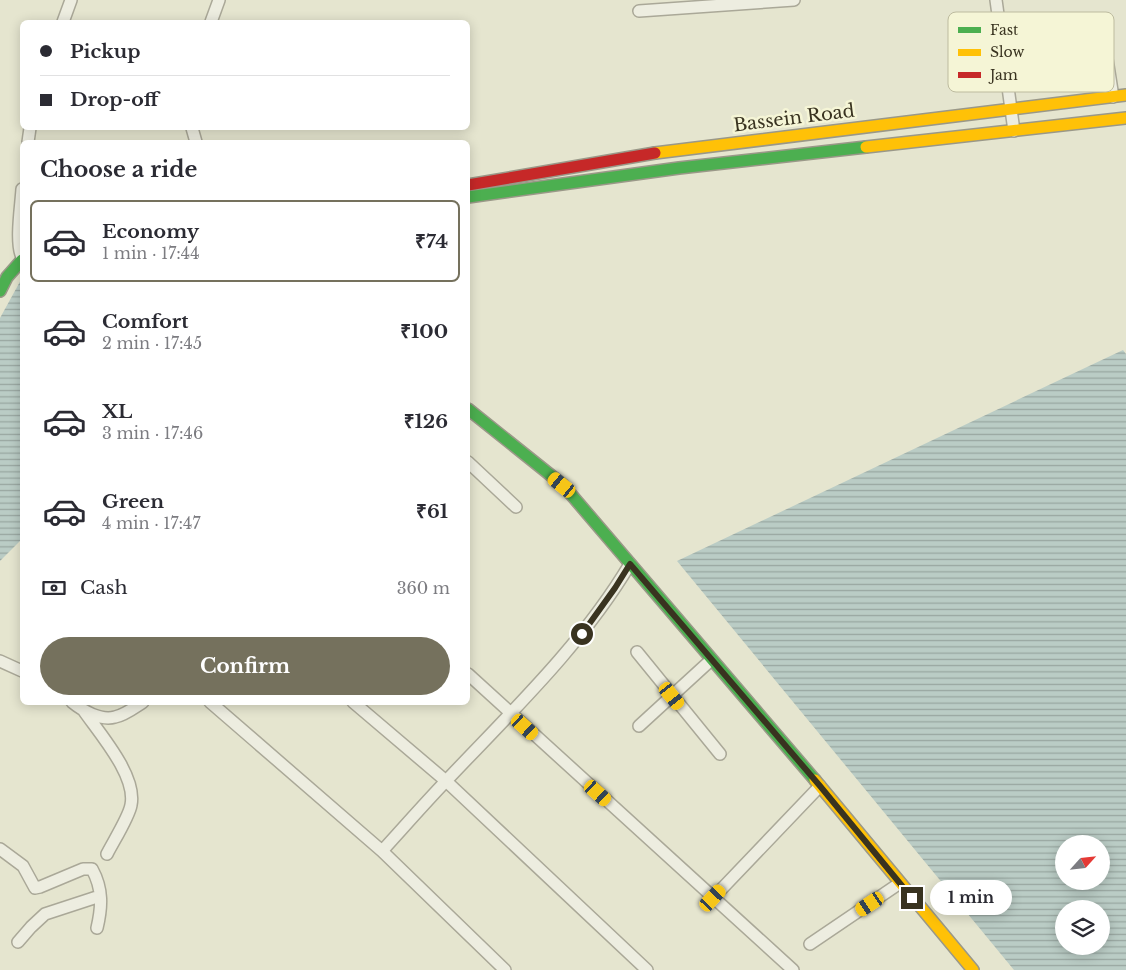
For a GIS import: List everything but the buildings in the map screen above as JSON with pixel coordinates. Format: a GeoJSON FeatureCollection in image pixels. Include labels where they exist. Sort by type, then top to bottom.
{"type":"FeatureCollection","features":[{"type":"Feature","properties":{"kind":"main road","name":"Bassein Road"},"geometry":{"type":"LineString","coordinates":[[470,185],[650,154],[1126,95]]}},
{"type":"Feature","properties":{"kind":"main road","name":"Bassein Road"},"geometry":{"type":"LineString","coordinates":[[470,197],[679,168],[1126,118]]}},
{"type":"Feature","properties":{"kind":"main road"},"geometry":{"type":"LineString","coordinates":[[811,134],[814,154]]}},
{"type":"Feature","properties":{"kind":"main road"},"geometry":{"type":"LineString","coordinates":[[0,270],[3,264],[20,256]]}},
{"type":"Feature","properties":{"kind":"main road"},"geometry":{"type":"LineString","coordinates":[[0,291],[20,258]]}},
{"type":"Feature","properties":{"kind":"main road"},"geometry":{"type":"LineString","coordinates":[[470,411],[562,485],[820,786],[972,970]]}},
{"type":"Feature","properties":{"kind":"street"},"geometry":{"type":"LineString","coordinates":[[64,20],[71,0]]}},
{"type":"Feature","properties":{"kind":"street"},"geometry":{"type":"LineString","coordinates":[[212,20],[218,0]]}},
{"type":"Feature","properties":{"kind":"street"},"geometry":{"type":"LineString","coordinates":[[639,11],[794,0]]}},
{"type":"Feature","properties":{"kind":"street"},"geometry":{"type":"LineString","coordinates":[[1008,92],[1014,131]]}},
{"type":"Feature","properties":{"kind":"street"},"geometry":{"type":"LineString","coordinates":[[1112,92],[1113,97]]}},
{"type":"Feature","properties":{"kind":"street"},"geometry":{"type":"LineString","coordinates":[[470,464],[516,507]]}},
{"type":"Feature","properties":{"kind":"street"},"geometry":{"type":"LineString","coordinates":[[382,851],[511,714],[582,634],[630,564]]}},
{"type":"Feature","properties":{"kind":"street"},"geometry":{"type":"LineString","coordinates":[[637,652],[720,754]]}},
{"type":"Feature","properties":{"kind":"street"},"geometry":{"type":"LineString","coordinates":[[639,726],[712,660]]}},
{"type":"Feature","properties":{"kind":"street"},"geometry":{"type":"LineString","coordinates":[[0,661],[20,670]]}},
{"type":"Feature","properties":{"kind":"street"},"geometry":{"type":"LineString","coordinates":[[470,676],[793,970]]}},
{"type":"Feature","properties":{"kind":"street"},"geometry":{"type":"LineString","coordinates":[[76,705],[84,711],[120,765],[132,793],[131,806],[107,854]]}},
{"type":"Feature","properties":{"kind":"street"},"geometry":{"type":"LineString","coordinates":[[84,711],[107,718],[115,717],[137,705]]}},
{"type":"Feature","properties":{"kind":"street"},"geometry":{"type":"LineString","coordinates":[[213,705],[382,851],[505,970]]}},
{"type":"Feature","properties":{"kind":"street"},"geometry":{"type":"LineString","coordinates":[[357,705],[446,781],[647,970]]}},
{"type":"Feature","properties":{"kind":"street"},"geometry":{"type":"LineString","coordinates":[[713,898],[820,786]]}},
{"type":"Feature","properties":{"kind":"street"},"geometry":{"type":"LineString","coordinates":[[0,849],[23,866],[35,888],[83,869],[92,869],[97,877],[102,906],[97,928]]}},
{"type":"Feature","properties":{"kind":"street"},"geometry":{"type":"LineString","coordinates":[[810,944],[900,883]]}},
{"type":"Feature","properties":{"kind":"street"},"geometry":{"type":"LineString","coordinates":[[18,942],[30,927],[45,914],[100,896]]}},
{"type":"Feature","properties":{"kind":"shaded area"},"geometry":{"type":"Polygon","coordinates":[[[20,282],[20,541],[0,561],[0,318],[20,282]]]}},
{"type":"Feature","properties":{"kind":"shaded area"},"geometry":{"type":"Polygon","coordinates":[[[1123,350],[1126,354],[1126,970],[1014,970],[677,561],[1123,350]]]}},
{"type":"Feature","properties":{"kind":"traffic: fast"},"geometry":{"type":"LineString","coordinates":[[470,197],[679,168],[866,147]]}},
{"type":"Feature","properties":{"kind":"traffic: fast"},"geometry":{"type":"LineString","coordinates":[[0,291],[7,277],[20,262]]}},
{"type":"Feature","properties":{"kind":"traffic: fast"},"geometry":{"type":"LineString","coordinates":[[470,411],[563,485],[815,780]]}},
{"type":"Feature","properties":{"kind":"traffic: slow"},"geometry":{"type":"LineString","coordinates":[[655,153],[1126,95]]}},
{"type":"Feature","properties":{"kind":"traffic: slow"},"geometry":{"type":"LineString","coordinates":[[866,147],[1126,118]]}},
{"type":"Feature","properties":{"kind":"traffic: slow"},"geometry":{"type":"LineString","coordinates":[[815,780],[973,970]]}},
{"type":"Feature","properties":{"kind":"traffic: jam"},"geometry":{"type":"LineString","coordinates":[[470,185],[655,153]]}},
{"type":"Feature","properties":{"kind":"route"},"geometry":{"type":"LineString","coordinates":[[582,634],[630,564],[820,786],[912,898]]}}]}
